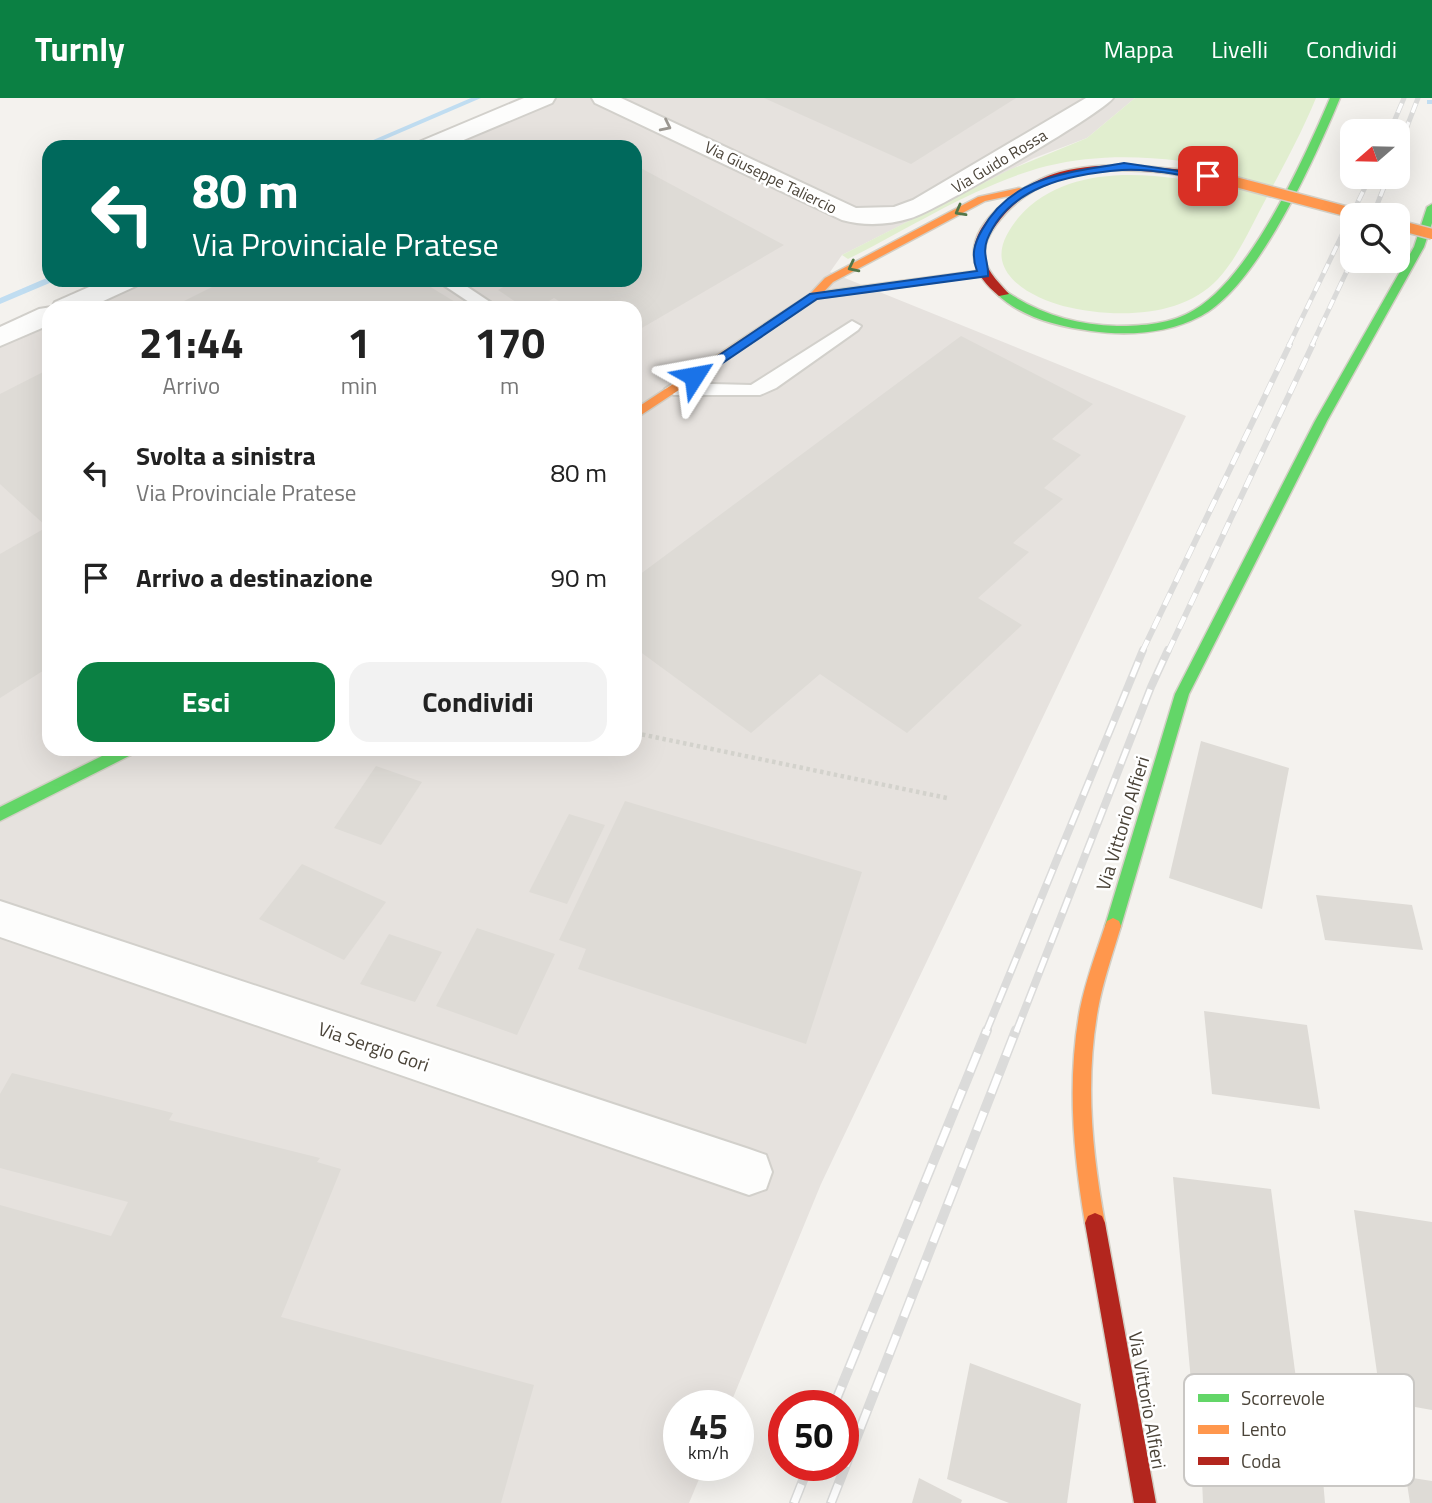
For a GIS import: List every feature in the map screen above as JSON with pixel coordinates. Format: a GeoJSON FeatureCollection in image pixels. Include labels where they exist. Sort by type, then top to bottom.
{"type":"FeatureCollection","features":[{"type":"Feature","properties":{"kind":"street"},"geometry":{"type":"LineString","coordinates":[[443,140],[544,98]]}},
{"type":"Feature","properties":{"kind":"street","name":"Via Giuseppe Taliercio"},"geometry":{"type":"LineString","coordinates":[[603,98],[851,215],[891,218]]}},
{"type":"Feature","properties":{"kind":"street","name":"Via Giuseppe Taliercio"},"geometry":{"type":"LineString","coordinates":[[654,98],[871,201],[891,218]]}},
{"type":"Feature","properties":{"kind":"street","name":"Via Guido Rossa"},"geometry":{"type":"LineString","coordinates":[[891,218],[907,214],[934,200],[1102,98]]}},
{"type":"Feature","properties":{"kind":"street"},"geometry":{"type":"LineString","coordinates":[[982,301],[1026,310],[1082,327],[1116,330],[1171,323],[1214,304],[1243,276],[1252,262],[1335,98]]}},
{"type":"Feature","properties":{"kind":"street","name":"Via Guido Rossa"},"geometry":{"type":"LineString","coordinates":[[642,409],[814,296],[829,280],[982,199],[1024,189],[1048,179],[1124,166],[1188,172],[1340,210]]}},
{"type":"Feature","properties":{"kind":"street"},"geometry":{"type":"LineString","coordinates":[[1024,189],[993,219],[978,258],[984,273],[1001,292],[1026,310]]}},
{"type":"Feature","properties":{"kind":"street","name":"Via Vittorio Alfieri"},"geometry":{"type":"LineString","coordinates":[[1145,1503],[1082,1153],[1080,1059],[1089,1007],[1182,694],[1321,421],[1419,247],[1432,207]]}},
{"type":"Feature","properties":{"kind":"street"},"geometry":{"type":"LineString","coordinates":[[1410,228],[1432,234]]}},
{"type":"Feature","properties":{"kind":"street"},"geometry":{"type":"LineString","coordinates":[[892,247],[937,244]]}},
{"type":"Feature","properties":{"kind":"street"},"geometry":{"type":"LineString","coordinates":[[958,247],[979,250]]}},
{"type":"Feature","properties":{"kind":"street","name":"Via Guido Rossa"},"geometry":{"type":"LineString","coordinates":[[814,296],[892,283],[984,273]]}},
{"type":"Feature","properties":{"kind":"street"},"geometry":{"type":"LineString","coordinates":[[892,283],[946,293]]}},
{"type":"Feature","properties":{"kind":"street"},"geometry":{"type":"LineString","coordinates":[[80,301],[112,287]]}},
{"type":"Feature","properties":{"kind":"street"},"geometry":{"type":"LineString","coordinates":[[0,337],[42,318]]}},
{"type":"Feature","properties":{"kind":"street"},"geometry":{"type":"LineString","coordinates":[[0,814],[116,756]]}},
{"type":"Feature","properties":{"kind":"street","name":"Via Sergio Gori"},"geometry":{"type":"LineString","coordinates":[[0,919],[749,1172]]}},
{"type":"Feature","properties":{"kind":"lane"},"geometry":{"type":"LineString","coordinates":[[457,287],[479,301]]}},
{"type":"Feature","properties":{"kind":"lane"},"geometry":{"type":"LineString","coordinates":[[674,389],[753,391],[769,384],[852,326]]}},
{"type":"Feature","properties":{"kind":"path"},"geometry":{"type":"LineString","coordinates":[[642,734],[947,798]]}},
{"type":"Feature","properties":{"kind":"shaded area"},"geometry":{"type":"Polygon","coordinates":[[[542,98],[1135,98],[1087,138],[1034,158],[842,255],[830,272],[1186,416],[821,1184],[736,1390],[663,1390],[663,1481],[698,1481],[689,1503],[0,1503],[0,343],[42,324],[42,756],[642,756],[642,301],[94,301],[124,287],[642,287],[642,140],[449,140],[542,98]]]}},
{"type":"Feature","properties":{"kind":"green space"},"geometry":{"type":"Polygon","coordinates":[[[1135,98],[1316,98],[1245,240],[1218,279],[1185,302],[1145,312],[1124,313],[1063,306],[1026,290],[1011,277],[1002,260],[1003,243],[1019,217],[1039,199],[1088,179],[1143,175],[1223,188],[1233,170],[1164,159],[1117,157],[1047,166],[970,195],[848,259],[842,255],[1009,170],[1087,138],[1135,98]]]}},
{"type":"Feature","properties":{"kind":"building"},"geometry":{"type":"Polygon","coordinates":[[[764,98],[1016,98],[911,164],[764,98]]]}},
{"type":"Feature","properties":{"kind":"building"},"geometry":{"type":"Polygon","coordinates":[[[642,169],[784,245],[642,328],[642,301],[559,301],[554,298],[549,301],[514,301],[498,290],[503,287],[642,287],[642,169]]]}},
{"type":"Feature","properties":{"kind":"building"},"geometry":{"type":"Polygon","coordinates":[[[212,287],[430,287],[454,301],[184,301],[212,287]]]}},
{"type":"Feature","properties":{"kind":"building"},"geometry":{"type":"Polygon","coordinates":[[[961,336],[1093,404],[1052,439],[1081,455],[1044,488],[1063,499],[1013,543],[1029,552],[978,598],[1022,625],[907,733],[820,674],[751,733],[642,653],[642,573],[961,336]]]}},
{"type":"Feature","properties":{"kind":"building"},"geometry":{"type":"Polygon","coordinates":[[[42,373],[42,522],[0,484],[0,394],[42,373]]]}},
{"type":"Feature","properties":{"kind":"building"},"geometry":{"type":"Polygon","coordinates":[[[42,530],[42,671],[0,698],[0,554],[42,530]]]}},
{"type":"Feature","properties":{"kind":"building"},"geometry":{"type":"Polygon","coordinates":[[[1201,741],[1289,768],[1262,909],[1169,878],[1201,741]]]}},
{"type":"Feature","properties":{"kind":"building"},"geometry":{"type":"Polygon","coordinates":[[[376,766],[422,782],[381,845],[334,828],[376,766]]]}},
{"type":"Feature","properties":{"kind":"building"},"geometry":{"type":"Polygon","coordinates":[[[625,801],[862,872],[806,1044],[578,969],[586,949],[559,940],[625,801]]]}},
{"type":"Feature","properties":{"kind":"building"},"geometry":{"type":"Polygon","coordinates":[[[569,814],[605,825],[567,904],[529,892],[569,814]]]}},
{"type":"Feature","properties":{"kind":"building"},"geometry":{"type":"Polygon","coordinates":[[[302,864],[386,902],[344,960],[259,919],[302,864]]]}},
{"type":"Feature","properties":{"kind":"building"},"geometry":{"type":"Polygon","coordinates":[[[1316,895],[1412,905],[1423,950],[1325,940],[1316,895]]]}},
{"type":"Feature","properties":{"kind":"building"},"geometry":{"type":"Polygon","coordinates":[[[477,928],[555,954],[517,1035],[436,1006],[477,928]]]}},
{"type":"Feature","properties":{"kind":"building"},"geometry":{"type":"Polygon","coordinates":[[[389,934],[442,952],[415,1002],[360,984],[389,934]]]}},
{"type":"Feature","properties":{"kind":"building"},"geometry":{"type":"Polygon","coordinates":[[[1204,1011],[1307,1025],[1320,1109],[1212,1094],[1204,1011]]]}},
{"type":"Feature","properties":{"kind":"building"},"geometry":{"type":"Polygon","coordinates":[[[12,1073],[173,1113],[169,1120],[320,1158],[317,1162],[341,1169],[281,1317],[534,1385],[501,1503],[0,1503],[0,1205],[111,1236],[128,1202],[0,1168],[0,1094],[12,1073]]]}},
{"type":"Feature","properties":{"kind":"building"},"geometry":{"type":"Polygon","coordinates":[[[1173,1177],[1271,1189],[1295,1374],[1190,1374],[1173,1177]]]}},
{"type":"Feature","properties":{"kind":"building"},"geometry":{"type":"Polygon","coordinates":[[[1354,1210],[1432,1222],[1432,1410],[1414,1407],[1414,1374],[1377,1374],[1354,1210]]]}},
{"type":"Feature","properties":{"kind":"building"},"geometry":{"type":"Polygon","coordinates":[[[970,1363],[1081,1404],[1067,1503],[1009,1503],[947,1479],[970,1363]]]}},
{"type":"Feature","properties":{"kind":"building"},"geometry":{"type":"Polygon","coordinates":[[[919,1478],[962,1500],[961,1503],[912,1503],[919,1478]]]}},
{"type":"Feature","properties":{"kind":"building"},"geometry":{"type":"Polygon","coordinates":[[[1414,1478],[1432,1481],[1432,1503],[1410,1503],[1407,1486],[1414,1486],[1414,1478]]]}},
{"type":"Feature","properties":{"kind":"building"},"geometry":{"type":"Polygon","coordinates":[[[1202,1486],[1324,1486],[1325,1503],[1203,1503],[1202,1486]]]}},
{"type":"Feature","properties":{"kind":"waterway"},"geometry":{"type":"LineString","coordinates":[[378,140],[477,98]]}},
{"type":"Feature","properties":{"kind":"waterway"},"geometry":{"type":"LineString","coordinates":[[0,301],[42,283]]}},
{"type":"Feature","properties":{"kind":"railway"},"geometry":{"type":"LineString","coordinates":[[1395,119],[1404,98]]}},
{"type":"Feature","properties":{"kind":"railway"},"geometry":{"type":"LineString","coordinates":[[1410,119],[1418,98]]}},
{"type":"Feature","properties":{"kind":"railway"},"geometry":{"type":"LineString","coordinates":[[1289,345],[1364,189]]}},
{"type":"Feature","properties":{"kind":"railway"},"geometry":{"type":"LineString","coordinates":[[1378,203],[1383,189]]}},
{"type":"Feature","properties":{"kind":"railway"},"geometry":{"type":"LineString","coordinates":[[1312,345],[1346,273]]}},
{"type":"Feature","properties":{"kind":"railway"},"geometry":{"type":"LineString","coordinates":[[1142,652],[1290,344]]}},
{"type":"Feature","properties":{"kind":"railway"},"geometry":{"type":"LineString","coordinates":[[1168,652],[1313,344]]}},
{"type":"Feature","properties":{"kind":"railway"},"geometry":{"type":"LineString","coordinates":[[986,1032],[1143,650]]}},
{"type":"Feature","properties":{"kind":"railway"},"geometry":{"type":"LineString","coordinates":[[1016,1032],[1151,687],[1168,650]]}},
{"type":"Feature","properties":{"kind":"railway"},"geometry":{"type":"LineString","coordinates":[[840,1390],[987,1030]]}},
{"type":"Feature","properties":{"kind":"railway"},"geometry":{"type":"LineString","coordinates":[[831,1503],[1016,1030]]}},
{"type":"Feature","properties":{"kind":"railway"},"geometry":{"type":"LineString","coordinates":[[794,1503],[803,1481]]}},
{"type":"Feature","properties":{"kind":"traffic: fast"},"geometry":{"type":"LineString","coordinates":[[1003,294],[1025,308],[1050,318],[1102,329],[1140,329],[1171,324],[1196,314],[1218,299],[1237,280],[1253,257],[1286,199],[1335,98]]}},
{"type":"Feature","properties":{"kind":"traffic: fast"},"geometry":{"type":"LineString","coordinates":[[1113,926],[1182,694],[1321,421],[1419,247],[1432,207]]}},
{"type":"Feature","properties":{"kind":"traffic: fast"},"geometry":{"type":"LineString","coordinates":[[827,294],[984,273]]}},
{"type":"Feature","properties":{"kind":"traffic: fast"},"geometry":{"type":"LineString","coordinates":[[0,814],[116,756]]}},
{"type":"Feature","properties":{"kind":"traffic: slow"},"geometry":{"type":"LineString","coordinates":[[1228,180],[1340,210]]}},
{"type":"Feature","properties":{"kind":"traffic: slow"},"geometry":{"type":"LineString","coordinates":[[642,410],[814,296],[829,280],[982,199],[1019,191]]}},
{"type":"Feature","properties":{"kind":"traffic: slow"},"geometry":{"type":"LineString","coordinates":[[1410,228],[1432,234]]}},
{"type":"Feature","properties":{"kind":"traffic: slow"},"geometry":{"type":"LineString","coordinates":[[1095,1223],[1084,1143],[1082,1063],[1091,999],[1113,926]]}},
{"type":"Feature","properties":{"kind":"traffic: jam"},"geometry":{"type":"LineString","coordinates":[[1003,294],[981,267],[980,243],[1004,206],[1030,187],[1061,175],[1094,169],[1164,170],[1228,180]]}},
{"type":"Feature","properties":{"kind":"traffic: jam"},"geometry":{"type":"LineString","coordinates":[[1095,1223],[1145,1503]]}},
{"type":"Feature","properties":{"kind":"route"},"geometry":{"type":"LineString","coordinates":[[694,376],[814,296],[892,283],[984,273],[978,258],[981,241],[993,219],[1024,189],[1048,179],[1124,166],[1208,176]]}}]}
